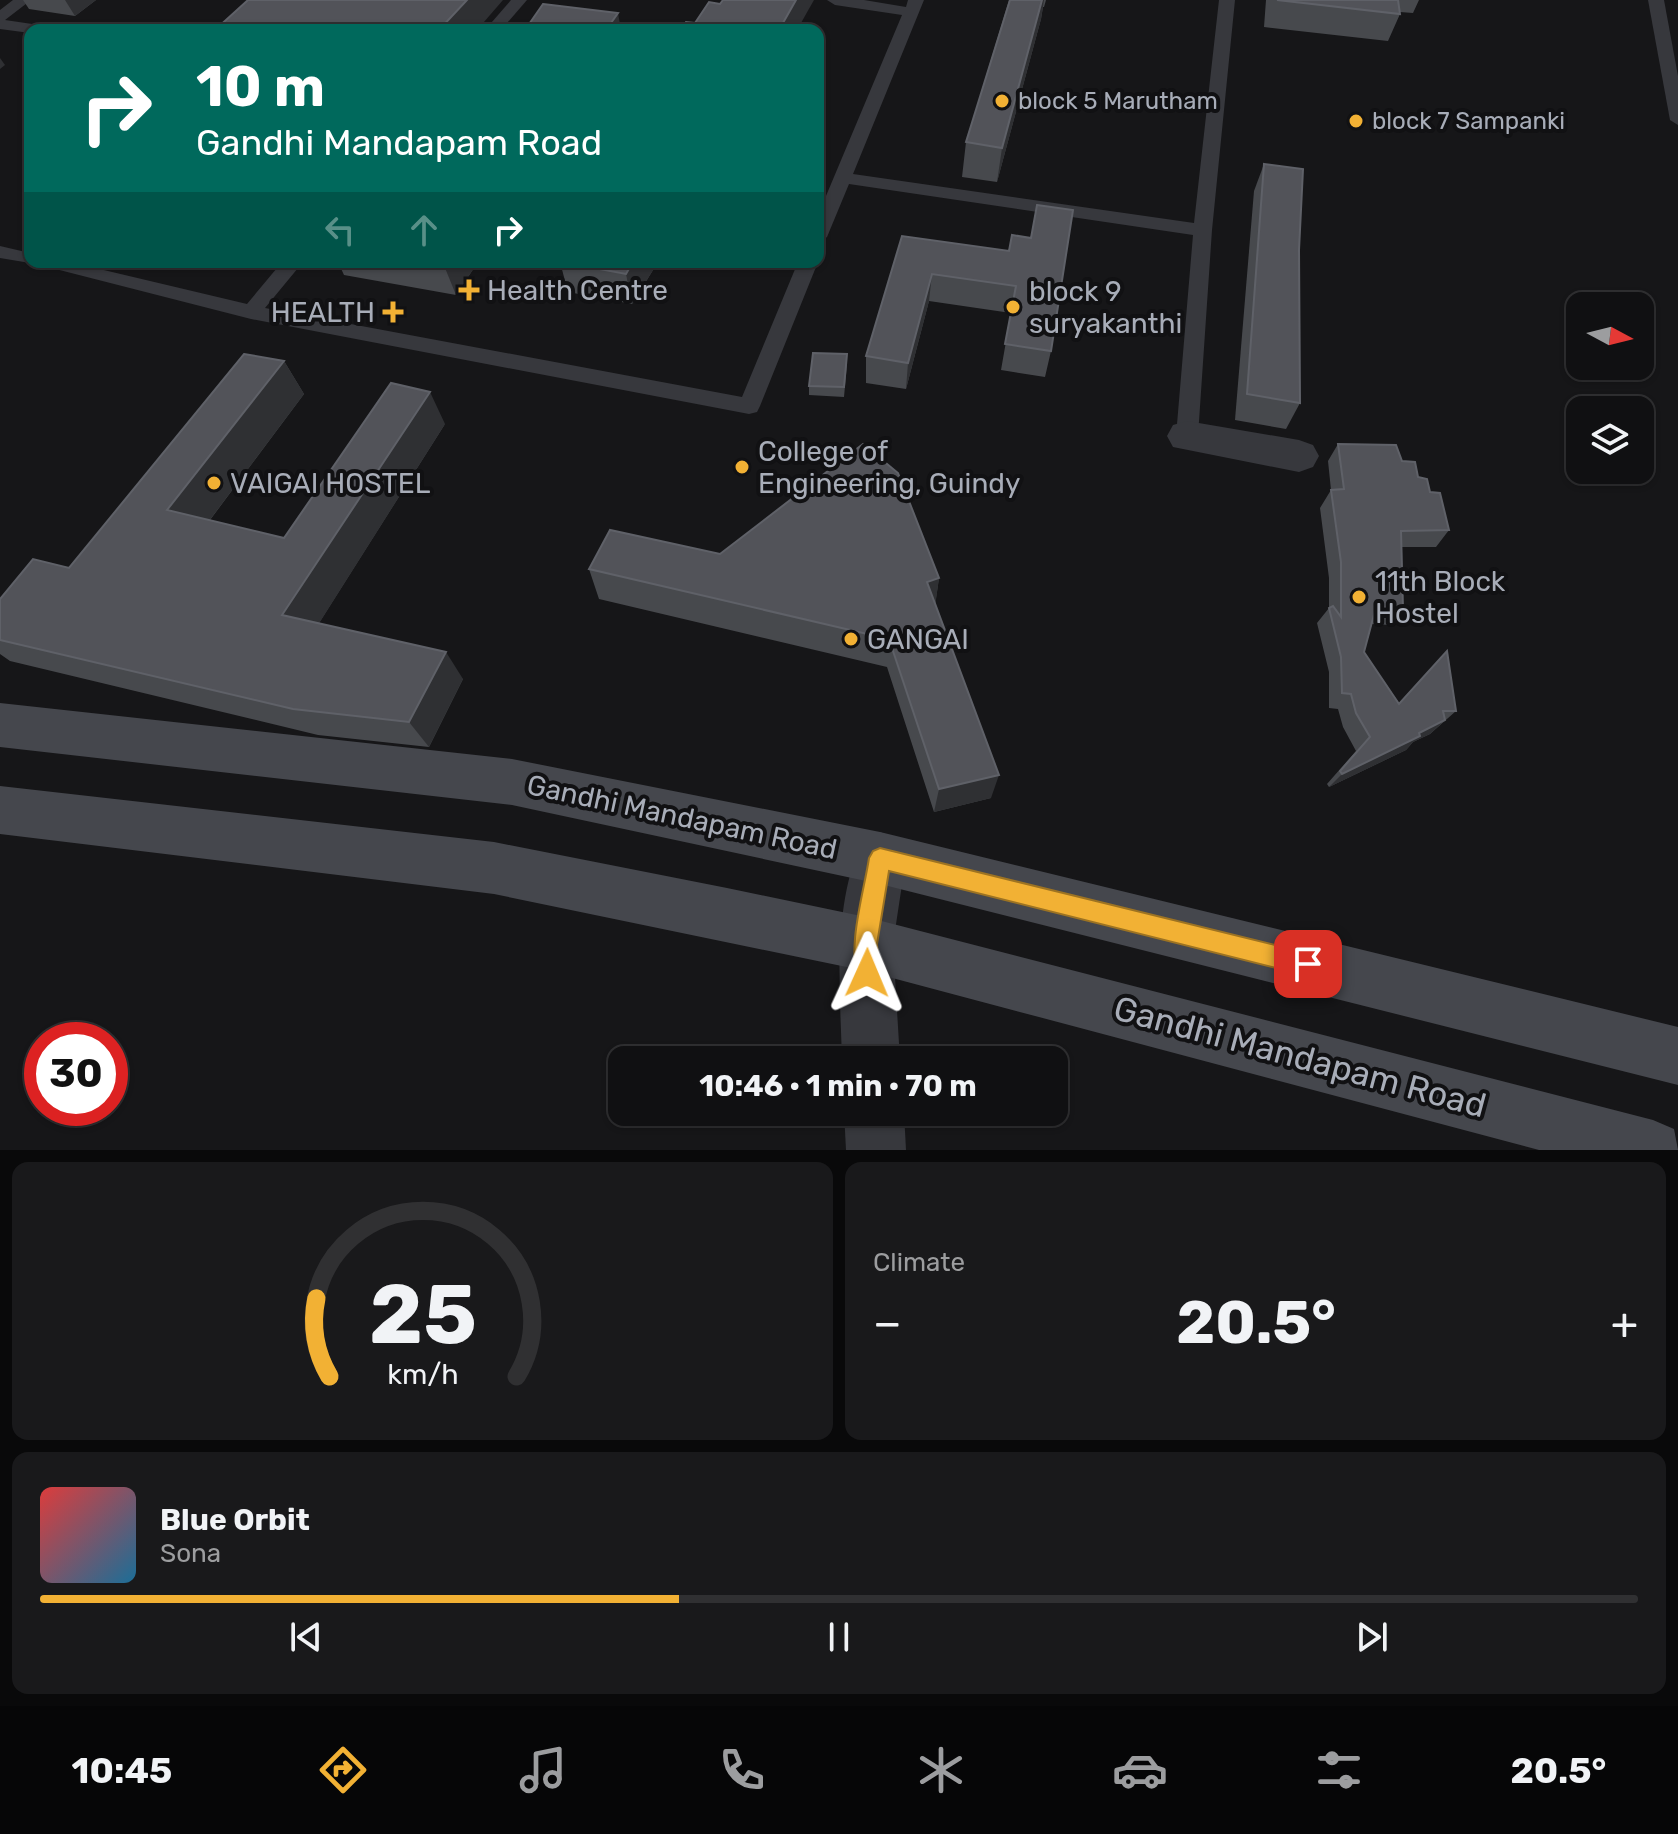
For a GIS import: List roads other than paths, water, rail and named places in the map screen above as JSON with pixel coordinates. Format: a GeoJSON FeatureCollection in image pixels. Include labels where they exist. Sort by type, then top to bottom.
{"type":"FeatureCollection","features":[{"type":"Feature","properties":{"kind":"main road","name":"Gandhi Mandapam Road"},"geometry":{"type":"LineString","coordinates":[[0,725],[512,782],[880,858],[1678,1056]]}},
{"type":"Feature","properties":{"kind":"main road","name":"Gandhi Mandapam Road"},"geometry":{"type":"LineString","coordinates":[[0,810],[494,868],[866,944],[1576,1139],[1653,1150]]}},
{"type":"Feature","properties":{"kind":"street"},"geometry":{"type":"LineString","coordinates":[[1187,436],[1299,456]]}},
{"type":"Feature","properties":{"kind":"street"},"geometry":{"type":"LineString","coordinates":[[870,1046],[866,944],[880,858]]}},
{"type":"Feature","properties":{"kind":"street"},"geometry":{"type":"LineString","coordinates":[[875,1126],[876,1150]]}},
{"type":"Feature","properties":{"kind":"lane"},"geometry":{"type":"LineString","coordinates":[[0,17],[23,0]]}},
{"type":"Feature","properties":{"kind":"lane"},"geometry":{"type":"LineString","coordinates":[[498,24],[519,0]]}},
{"type":"Feature","properties":{"kind":"lane"},"geometry":{"type":"LineString","coordinates":[[824,222],[913,6],[835,0]]}},
{"type":"Feature","properties":{"kind":"lane"},"geometry":{"type":"LineString","coordinates":[[1187,436],[1203,230],[1227,0]]}},
{"type":"Feature","properties":{"kind":"lane"},"geometry":{"type":"LineString","coordinates":[[1656,0],[1678,120]]}},
{"type":"Feature","properties":{"kind":"lane"},"geometry":{"type":"LineString","coordinates":[[0,24],[24,28]]}},
{"type":"Feature","properties":{"kind":"lane"},"geometry":{"type":"LineString","coordinates":[[842,178],[1203,230]]}},
{"type":"Feature","properties":{"kind":"lane"},"geometry":{"type":"LineString","coordinates":[[0,252],[24,258]]}},
{"type":"Feature","properties":{"kind":"lane"},"geometry":{"type":"LineString","coordinates":[[69,268],[251,312],[749,406],[806,268]]}},
{"type":"Feature","properties":{"kind":"lane"},"geometry":{"type":"LineString","coordinates":[[251,312],[288,268]]}},
{"type":"Feature","properties":{"kind":"place","name":"block 5 Marutham"},"geometry":{"type":"Point","coordinates":[1002,101]}},
{"type":"Feature","properties":{"kind":"place","name":"block 7 Sampanki"},"geometry":{"type":"Point","coordinates":[1356,121]}},
{"type":"Feature","properties":{"kind":"place","name":"Health Centre"},"geometry":{"type":"Point","coordinates":[469,290]}},
{"type":"Feature","properties":{"kind":"place","name":"block 9 suryakanthi"},"geometry":{"type":"Point","coordinates":[1013,307]}},
{"type":"Feature","properties":{"kind":"place","name":"HEALTH"},"geometry":{"type":"Point","coordinates":[393,312]}},
{"type":"Feature","properties":{"kind":"place","name":"College of Engineering, Guindy"},"geometry":{"type":"Point","coordinates":[742,467]}},
{"type":"Feature","properties":{"kind":"place","name":"VAIGAI HOSTEL"},"geometry":{"type":"Point","coordinates":[214,483]}},
{"type":"Feature","properties":{"kind":"place","name":"11th Block Hostel"},"geometry":{"type":"Point","coordinates":[1359,597]}},
{"type":"Feature","properties":{"kind":"place","name":"GANGAI"},"geometry":{"type":"Point","coordinates":[851,639]}}]}
